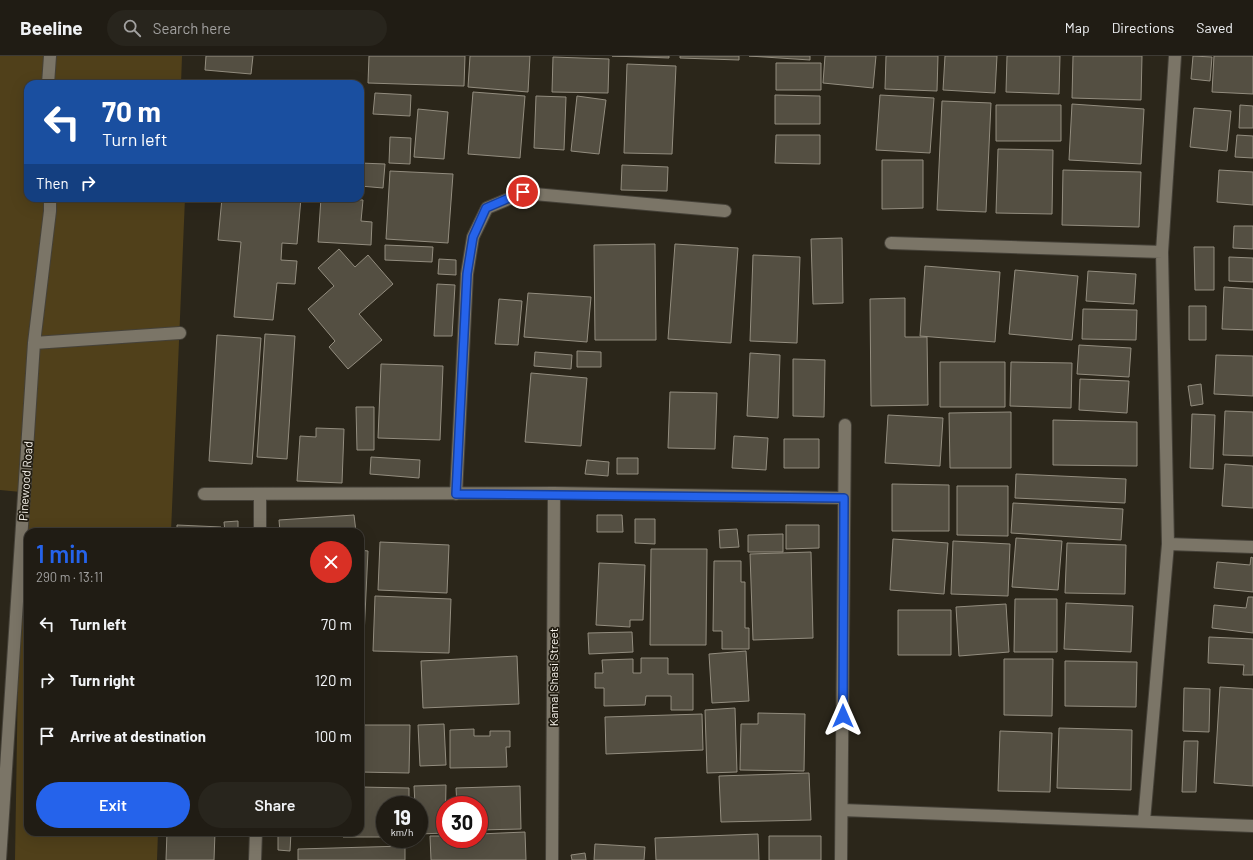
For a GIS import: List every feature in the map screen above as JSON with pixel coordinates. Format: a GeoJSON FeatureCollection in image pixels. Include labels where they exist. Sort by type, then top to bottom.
{"type":"FeatureCollection","features":[{"type":"Feature","properties":{"kind":"street"},"geometry":{"type":"LineString","coordinates":[[48,80],[50,56]]}},
{"type":"Feature","properties":{"kind":"street"},"geometry":{"type":"LineString","coordinates":[[1144,821],[1168,544],[1162,252],[1175,56]]}},
{"type":"Feature","properties":{"kind":"street"},"geometry":{"type":"LineString","coordinates":[[456,494],[467,274],[473,237],[486,208],[523,192],[725,211]]}},
{"type":"Feature","properties":{"kind":"street","name":"Pinewood Road"},"geometry":{"type":"LineString","coordinates":[[0,860],[34,343],[50,202]]}},
{"type":"Feature","properties":{"kind":"street"},"geometry":{"type":"LineString","coordinates":[[891,243],[1162,252]]}},
{"type":"Feature","properties":{"kind":"street"},"geometry":{"type":"LineString","coordinates":[[34,343],[180,333]]}},
{"type":"Feature","properties":{"kind":"street"},"geometry":{"type":"LineString","coordinates":[[841,860],[846,425]]}},
{"type":"Feature","properties":{"kind":"street"},"geometry":{"type":"LineString","coordinates":[[204,494],[554,494],[844,498]]}},
{"type":"Feature","properties":{"kind":"street","name":"Kamal Shasi Street"},"geometry":{"type":"LineString","coordinates":[[552,860],[554,494]]}},
{"type":"Feature","properties":{"kind":"street"},"geometry":{"type":"LineString","coordinates":[[260,495],[260,528]]}},
{"type":"Feature","properties":{"kind":"street"},"geometry":{"type":"LineString","coordinates":[[1168,544],[1253,547]]}},
{"type":"Feature","properties":{"kind":"street"},"geometry":{"type":"LineString","coordinates":[[842,810],[1253,826]]}},
{"type":"Feature","properties":{"kind":"street"},"geometry":{"type":"LineString","coordinates":[[255,860],[256,836]]}},
{"type":"Feature","properties":{"kind":"shaded area"},"geometry":{"type":"Polygon","coordinates":[[[0,56],[182,56],[181,80],[24,80],[24,202],[185,202],[171,528],[24,528],[24,836],[158,836],[157,860],[15,860],[21,492],[0,490],[0,56]]]}},
{"type":"Feature","properties":{"kind":"building"},"geometry":{"type":"Polygon","coordinates":[[[206,56],[253,56],[251,74],[205,70],[206,56]]]}},
{"type":"Feature","properties":{"kind":"building"},"geometry":{"type":"Polygon","coordinates":[[[369,56],[465,56],[464,86],[368,83],[369,56]]]}},
{"type":"Feature","properties":{"kind":"building"},"geometry":{"type":"Polygon","coordinates":[[[470,56],[530,56],[528,92],[468,87],[470,56]]]}},
{"type":"Feature","properties":{"kind":"building"},"geometry":{"type":"Polygon","coordinates":[[[612,56],[669,56],[669,58],[612,56]]]}},
{"type":"Feature","properties":{"kind":"building"},"geometry":{"type":"Polygon","coordinates":[[[680,56],[739,56],[739,60],[680,58],[680,56]]]}},
{"type":"Feature","properties":{"kind":"building"},"geometry":{"type":"Polygon","coordinates":[[[749,56],[810,56],[810,60],[749,56]]]}},
{"type":"Feature","properties":{"kind":"building"},"geometry":{"type":"Polygon","coordinates":[[[825,56],[876,56],[873,88],[823,83],[825,56]]]}},
{"type":"Feature","properties":{"kind":"building"},"geometry":{"type":"Polygon","coordinates":[[[886,56],[938,56],[937,91],[885,89],[886,56]]]}},
{"type":"Feature","properties":{"kind":"building"},"geometry":{"type":"Polygon","coordinates":[[[945,56],[997,56],[995,93],[943,90],[945,56]]]}},
{"type":"Feature","properties":{"kind":"building"},"geometry":{"type":"Polygon","coordinates":[[[1007,56],[1060,56],[1059,94],[1006,92],[1007,56]]]}},
{"type":"Feature","properties":{"kind":"building"},"geometry":{"type":"Polygon","coordinates":[[[1073,56],[1142,56],[1141,100],[1072,98],[1073,56]]]}},
{"type":"Feature","properties":{"kind":"building"},"geometry":{"type":"Polygon","coordinates":[[[1193,56],[1212,57],[1210,81],[1191,79],[1193,56]]]}},
{"type":"Feature","properties":{"kind":"building"},"geometry":{"type":"Polygon","coordinates":[[[1214,56],[1253,56],[1253,94],[1212,92],[1214,56]]]}},
{"type":"Feature","properties":{"kind":"building"},"geometry":{"type":"Polygon","coordinates":[[[553,57],[609,59],[608,93],[552,92],[553,57]]]}},
{"type":"Feature","properties":{"kind":"building"},"geometry":{"type":"Polygon","coordinates":[[[776,63],[821,63],[821,90],[776,90],[776,63]]]}},
{"type":"Feature","properties":{"kind":"building"},"geometry":{"type":"Polygon","coordinates":[[[627,64],[676,66],[672,154],[624,153],[627,64]]]}},
{"type":"Feature","properties":{"kind":"building"},"geometry":{"type":"Polygon","coordinates":[[[473,92],[525,96],[520,158],[468,154],[473,92]]]}},
{"type":"Feature","properties":{"kind":"building"},"geometry":{"type":"Polygon","coordinates":[[[375,93],[411,95],[410,116],[373,114],[375,93]]]}},
{"type":"Feature","properties":{"kind":"building"},"geometry":{"type":"Polygon","coordinates":[[[775,95],[820,96],[820,124],[775,124],[775,95]]]}},
{"type":"Feature","properties":{"kind":"building"},"geometry":{"type":"Polygon","coordinates":[[[880,95],[934,98],[930,153],[876,150],[880,95]]]}},
{"type":"Feature","properties":{"kind":"building"},"geometry":{"type":"Polygon","coordinates":[[[536,96],[566,97],[564,150],[534,148],[536,96]]]}},
{"type":"Feature","properties":{"kind":"building"},"geometry":{"type":"Polygon","coordinates":[[[577,96],[606,100],[599,154],[571,151],[577,96]]]}},
{"type":"Feature","properties":{"kind":"building"},"geometry":{"type":"Polygon","coordinates":[[[942,101],[991,103],[986,212],[937,210],[942,101]]]}},
{"type":"Feature","properties":{"kind":"building"},"geometry":{"type":"Polygon","coordinates":[[[1072,104],[1144,109],[1141,164],[1069,160],[1072,104]]]}},
{"type":"Feature","properties":{"kind":"building"},"geometry":{"type":"Polygon","coordinates":[[[996,105],[1061,105],[1061,141],[996,141],[996,105]]]}},
{"type":"Feature","properties":{"kind":"building"},"geometry":{"type":"Polygon","coordinates":[[[1240,105],[1253,106],[1253,128],[1239,128],[1240,105]]]}},
{"type":"Feature","properties":{"kind":"building"},"geometry":{"type":"Polygon","coordinates":[[[1194,108],[1231,111],[1227,151],[1190,147],[1194,108]]]}},
{"type":"Feature","properties":{"kind":"building"},"geometry":{"type":"Polygon","coordinates":[[[418,109],[448,112],[444,159],[414,157],[418,109]]]}},
{"type":"Feature","properties":{"kind":"building"},"geometry":{"type":"Polygon","coordinates":[[[776,135],[820,135],[820,164],[775,163],[776,135]]]}},
{"type":"Feature","properties":{"kind":"building"},"geometry":{"type":"Polygon","coordinates":[[[1237,135],[1253,136],[1253,158],[1235,157],[1237,135]]]}},
{"type":"Feature","properties":{"kind":"building"},"geometry":{"type":"Polygon","coordinates":[[[390,137],[411,138],[410,164],[389,163],[390,137]]]}},
{"type":"Feature","properties":{"kind":"building"},"geometry":{"type":"Polygon","coordinates":[[[998,149],[1053,150],[1052,214],[996,213],[998,149]]]}},
{"type":"Feature","properties":{"kind":"building"},"geometry":{"type":"Polygon","coordinates":[[[882,160],[923,160],[923,208],[882,209],[882,160]]]}},
{"type":"Feature","properties":{"kind":"building"},"geometry":{"type":"Polygon","coordinates":[[[364,163],[385,164],[383,188],[364,186],[364,163]]]}},
{"type":"Feature","properties":{"kind":"building"},"geometry":{"type":"Polygon","coordinates":[[[622,165],[668,167],[667,191],[621,190],[622,165]]]}},
{"type":"Feature","properties":{"kind":"building"},"geometry":{"type":"Polygon","coordinates":[[[1063,170],[1141,172],[1139,227],[1062,225],[1063,170]]]}},
{"type":"Feature","properties":{"kind":"building"},"geometry":{"type":"Polygon","coordinates":[[[1219,170],[1253,172],[1253,205],[1217,202],[1219,170]]]}},
{"type":"Feature","properties":{"kind":"building"},"geometry":{"type":"Polygon","coordinates":[[[390,171],[453,174],[448,243],[386,239],[390,171]]]}},
{"type":"Feature","properties":{"kind":"building"},"geometry":{"type":"Polygon","coordinates":[[[222,202],[301,202],[297,244],[282,243],[281,260],[297,261],[295,284],[277,283],[273,320],[234,317],[241,242],[218,240],[222,202]]]}},
{"type":"Feature","properties":{"kind":"building"},"geometry":{"type":"Polygon","coordinates":[[[321,202],[363,202],[361,221],[372,222],[371,245],[318,242],[321,202]]]}},
{"type":"Feature","properties":{"kind":"building"},"geometry":{"type":"Polygon","coordinates":[[[1234,226],[1253,226],[1253,249],[1233,248],[1234,226]]]}},
{"type":"Feature","properties":{"kind":"building"},"geometry":{"type":"Polygon","coordinates":[[[842,238],[843,303],[813,304],[811,239],[842,238]]]}},
{"type":"Feature","properties":{"kind":"building"},"geometry":{"type":"Polygon","coordinates":[[[655,244],[656,340],[595,340],[594,245],[655,244]]]}},
{"type":"Feature","properties":{"kind":"building"},"geometry":{"type":"Polygon","coordinates":[[[675,244],[738,248],[731,343],[668,339],[675,244]]]}},
{"type":"Feature","properties":{"kind":"building"},"geometry":{"type":"Polygon","coordinates":[[[385,245],[433,247],[432,262],[385,260],[385,245]]]}},
{"type":"Feature","properties":{"kind":"building"},"geometry":{"type":"Polygon","coordinates":[[[1194,247],[1214,247],[1214,290],[1195,290],[1194,247]]]}},
{"type":"Feature","properties":{"kind":"building"},"geometry":{"type":"Polygon","coordinates":[[[339,249],[355,267],[368,255],[393,284],[359,314],[382,340],[348,369],[329,347],[335,341],[308,309],[334,286],[318,268],[339,249]]]}},
{"type":"Feature","properties":{"kind":"building"},"geometry":{"type":"Polygon","coordinates":[[[753,255],[800,257],[797,343],[750,341],[753,255]]]}},
{"type":"Feature","properties":{"kind":"building"},"geometry":{"type":"Polygon","coordinates":[[[1229,257],[1253,258],[1253,282],[1229,281],[1229,257]]]}},
{"type":"Feature","properties":{"kind":"building"},"geometry":{"type":"Polygon","coordinates":[[[439,259],[456,260],[456,275],[438,274],[439,259]]]}},
{"type":"Feature","properties":{"kind":"building"},"geometry":{"type":"Polygon","coordinates":[[[925,266],[1000,272],[995,342],[920,336],[925,266]]]}},
{"type":"Feature","properties":{"kind":"building"},"geometry":{"type":"Polygon","coordinates":[[[1015,270],[1078,276],[1072,340],[1009,334],[1015,270]]]}},
{"type":"Feature","properties":{"kind":"building"},"geometry":{"type":"Polygon","coordinates":[[[1088,271],[1136,274],[1134,304],[1086,301],[1088,271]]]}},
{"type":"Feature","properties":{"kind":"building"},"geometry":{"type":"Polygon","coordinates":[[[437,284],[455,285],[452,336],[434,336],[437,284]]]}},
{"type":"Feature","properties":{"kind":"building"},"geometry":{"type":"Polygon","coordinates":[[[1224,287],[1253,289],[1253,330],[1222,329],[1224,287]]]}},
{"type":"Feature","properties":{"kind":"building"},"geometry":{"type":"Polygon","coordinates":[[[528,293],[591,297],[587,342],[524,337],[528,293]]]}},
{"type":"Feature","properties":{"kind":"building"},"geometry":{"type":"Polygon","coordinates":[[[905,298],[905,337],[927,337],[928,405],[871,406],[870,299],[905,298]]]}},
{"type":"Feature","properties":{"kind":"building"},"geometry":{"type":"Polygon","coordinates":[[[499,299],[522,301],[518,345],[495,344],[499,299]]]}},
{"type":"Feature","properties":{"kind":"building"},"geometry":{"type":"Polygon","coordinates":[[[1189,306],[1206,306],[1206,340],[1189,340],[1189,306]]]}},
{"type":"Feature","properties":{"kind":"building"},"geometry":{"type":"Polygon","coordinates":[[[1083,309],[1137,310],[1136,340],[1082,339],[1083,309]]]}},
{"type":"Feature","properties":{"kind":"building"},"geometry":{"type":"Polygon","coordinates":[[[265,334],[295,336],[287,459],[257,457],[265,334]]]}},
{"type":"Feature","properties":{"kind":"building"},"geometry":{"type":"Polygon","coordinates":[[[217,335],[261,338],[252,464],[209,461],[217,335]]]}},
{"type":"Feature","properties":{"kind":"building"},"geometry":{"type":"Polygon","coordinates":[[[1079,345],[1131,348],[1129,377],[1077,374],[1079,345]]]}},
{"type":"Feature","properties":{"kind":"building"},"geometry":{"type":"Polygon","coordinates":[[[577,351],[601,352],[601,367],[577,367],[577,351]]]}},
{"type":"Feature","properties":{"kind":"building"},"geometry":{"type":"Polygon","coordinates":[[[535,352],[572,355],[571,369],[534,366],[535,352]]]}},
{"type":"Feature","properties":{"kind":"building"},"geometry":{"type":"Polygon","coordinates":[[[750,353],[780,355],[778,418],[747,416],[750,353]]]}},
{"type":"Feature","properties":{"kind":"building"},"geometry":{"type":"Polygon","coordinates":[[[1216,355],[1253,356],[1253,396],[1214,394],[1216,355]]]}},
{"type":"Feature","properties":{"kind":"building"},"geometry":{"type":"Polygon","coordinates":[[[793,359],[825,360],[824,417],[793,416],[793,359]]]}},
{"type":"Feature","properties":{"kind":"building"},"geometry":{"type":"Polygon","coordinates":[[[940,362],[1005,362],[1005,407],[940,407],[940,362]]]}},
{"type":"Feature","properties":{"kind":"building"},"geometry":{"type":"Polygon","coordinates":[[[1011,362],[1072,363],[1071,408],[1010,406],[1011,362]]]}},
{"type":"Feature","properties":{"kind":"building"},"geometry":{"type":"Polygon","coordinates":[[[381,364],[443,366],[440,440],[378,438],[381,364]]]}},
{"type":"Feature","properties":{"kind":"building"},"geometry":{"type":"Polygon","coordinates":[[[531,373],[587,378],[581,446],[525,442],[531,373]]]}},
{"type":"Feature","properties":{"kind":"building"},"geometry":{"type":"Polygon","coordinates":[[[1080,379],[1129,381],[1127,413],[1079,410],[1080,379]]]}},
{"type":"Feature","properties":{"kind":"building"},"geometry":{"type":"Polygon","coordinates":[[[1201,384],[1203,404],[1191,406],[1188,386],[1201,384]]]}},
{"type":"Feature","properties":{"kind":"building"},"geometry":{"type":"Polygon","coordinates":[[[670,392],[717,393],[715,449],[668,448],[670,392]]]}},
{"type":"Feature","properties":{"kind":"building"},"geometry":{"type":"Polygon","coordinates":[[[356,407],[374,407],[374,450],[357,450],[356,407]]]}},
{"type":"Feature","properties":{"kind":"building"},"geometry":{"type":"Polygon","coordinates":[[[1225,411],[1253,412],[1253,456],[1223,455],[1225,411]]]}},
{"type":"Feature","properties":{"kind":"building"},"geometry":{"type":"Polygon","coordinates":[[[1011,412],[1011,468],[950,468],[949,413],[1011,412]]]}},
{"type":"Feature","properties":{"kind":"building"},"geometry":{"type":"Polygon","coordinates":[[[1192,414],[1215,415],[1213,469],[1190,468],[1192,414]]]}},
{"type":"Feature","properties":{"kind":"building"},"geometry":{"type":"Polygon","coordinates":[[[888,415],[943,418],[940,466],[885,463],[888,415]]]}},
{"type":"Feature","properties":{"kind":"building"},"geometry":{"type":"Polygon","coordinates":[[[1053,420],[1137,422],[1137,466],[1053,465],[1053,420]]]}},
{"type":"Feature","properties":{"kind":"building"},"geometry":{"type":"Polygon","coordinates":[[[316,428],[344,429],[342,483],[297,481],[300,436],[316,437],[316,428]]]}},
{"type":"Feature","properties":{"kind":"building"},"geometry":{"type":"Polygon","coordinates":[[[734,436],[768,438],[766,470],[732,468],[734,436]]]}},
{"type":"Feature","properties":{"kind":"building"},"geometry":{"type":"Polygon","coordinates":[[[784,439],[819,439],[819,468],[784,468],[784,439]]]}},
{"type":"Feature","properties":{"kind":"building"},"geometry":{"type":"Polygon","coordinates":[[[371,457],[420,460],[419,478],[370,474],[371,457]]]}},
{"type":"Feature","properties":{"kind":"building"},"geometry":{"type":"Polygon","coordinates":[[[617,458],[638,458],[638,474],[617,474],[617,458]]]}},
{"type":"Feature","properties":{"kind":"building"},"geometry":{"type":"Polygon","coordinates":[[[587,460],[609,462],[608,476],[585,474],[587,460]]]}},
{"type":"Feature","properties":{"kind":"building"},"geometry":{"type":"Polygon","coordinates":[[[1225,464],[1253,466],[1253,508],[1222,506],[1225,464]]]}},
{"type":"Feature","properties":{"kind":"building"},"geometry":{"type":"Polygon","coordinates":[[[1016,474],[1126,479],[1125,503],[1015,498],[1016,474]]]}},
{"type":"Feature","properties":{"kind":"building"},"geometry":{"type":"Polygon","coordinates":[[[892,484],[949,485],[949,531],[892,531],[892,484]]]}},
{"type":"Feature","properties":{"kind":"building"},"geometry":{"type":"Polygon","coordinates":[[[957,486],[1008,486],[1008,536],[957,535],[957,486]]]}},
{"type":"Feature","properties":{"kind":"building"},"geometry":{"type":"Polygon","coordinates":[[[1013,503],[1123,509],[1121,540],[1011,533],[1013,503]]]}},
{"type":"Feature","properties":{"kind":"building"},"geometry":{"type":"Polygon","coordinates":[[[354,515],[356,528],[280,528],[279,520],[354,515]]]}},
{"type":"Feature","properties":{"kind":"building"},"geometry":{"type":"Polygon","coordinates":[[[597,515],[622,515],[623,532],[597,532],[597,515]]]}},
{"type":"Feature","properties":{"kind":"building"},"geometry":{"type":"Polygon","coordinates":[[[635,519],[655,519],[655,544],[635,543],[635,519]]]}},
{"type":"Feature","properties":{"kind":"building"},"geometry":{"type":"Polygon","coordinates":[[[238,521],[238,528],[225,528],[224,522],[238,521]]]}},
{"type":"Feature","properties":{"kind":"building"},"geometry":{"type":"Polygon","coordinates":[[[177,525],[221,527],[221,528],[177,528],[177,525]]]}},
{"type":"Feature","properties":{"kind":"building"},"geometry":{"type":"Polygon","coordinates":[[[786,525],[819,525],[819,548],[786,549],[786,525]]]}},
{"type":"Feature","properties":{"kind":"building"},"geometry":{"type":"Polygon","coordinates":[[[737,529],[739,547],[720,548],[719,530],[737,529]]]}},
{"type":"Feature","properties":{"kind":"building"},"geometry":{"type":"Polygon","coordinates":[[[783,534],[783,552],[748,552],[748,535],[783,534]]]}},
{"type":"Feature","properties":{"kind":"building"},"geometry":{"type":"Polygon","coordinates":[[[1016,538],[1062,541],[1058,590],[1012,587],[1016,538]]]}},
{"type":"Feature","properties":{"kind":"building"},"geometry":{"type":"Polygon","coordinates":[[[893,539],[948,543],[944,594],[890,590],[893,539]]]}},
{"type":"Feature","properties":{"kind":"building"},"geometry":{"type":"Polygon","coordinates":[[[953,541],[1010,544],[1008,596],[951,594],[953,541]]]}},
{"type":"Feature","properties":{"kind":"building"},"geometry":{"type":"Polygon","coordinates":[[[380,542],[449,545],[447,593],[378,590],[380,542]]]}},
{"type":"Feature","properties":{"kind":"building"},"geometry":{"type":"Polygon","coordinates":[[[1067,543],[1126,545],[1125,594],[1065,593],[1067,543]]]}},
{"type":"Feature","properties":{"kind":"building"},"geometry":{"type":"Polygon","coordinates":[[[651,549],[707,549],[706,645],[650,645],[651,549]]]}},
{"type":"Feature","properties":{"kind":"building"},"geometry":{"type":"Polygon","coordinates":[[[364,550],[368,551],[364,636],[364,550]]]}},
{"type":"Feature","properties":{"kind":"building"},"geometry":{"type":"Polygon","coordinates":[[[811,552],[813,638],[753,640],[750,554],[811,552]]]}},
{"type":"Feature","properties":{"kind":"building"},"geometry":{"type":"Polygon","coordinates":[[[1251,557],[1253,558],[1253,592],[1214,588],[1217,562],[1250,565],[1251,557]]]}},
{"type":"Feature","properties":{"kind":"building"},"geometry":{"type":"Polygon","coordinates":[[[714,561],[741,561],[741,582],[745,582],[745,628],[749,628],[749,649],[722,649],[722,631],[713,631],[714,561]]]}},
{"type":"Feature","properties":{"kind":"building"},"geometry":{"type":"Polygon","coordinates":[[[599,563],[645,565],[643,620],[630,620],[630,627],[596,625],[599,563]]]}},
{"type":"Feature","properties":{"kind":"building"},"geometry":{"type":"Polygon","coordinates":[[[375,596],[451,599],[449,653],[373,651],[375,596]]]}},
{"type":"Feature","properties":{"kind":"building"},"geometry":{"type":"Polygon","coordinates":[[[1248,597],[1253,597],[1253,633],[1212,628],[1214,605],[1246,608],[1248,597]]]}},
{"type":"Feature","properties":{"kind":"building"},"geometry":{"type":"Polygon","coordinates":[[[1015,599],[1057,599],[1057,652],[1014,652],[1015,599]]]}},
{"type":"Feature","properties":{"kind":"building"},"geometry":{"type":"Polygon","coordinates":[[[1066,603],[1133,606],[1131,652],[1064,649],[1066,603]]]}},
{"type":"Feature","properties":{"kind":"building"},"geometry":{"type":"Polygon","coordinates":[[[1006,604],[1009,652],[959,656],[956,607],[1006,604]]]}},
{"type":"Feature","properties":{"kind":"building"},"geometry":{"type":"Polygon","coordinates":[[[898,610],[951,610],[951,655],[898,655],[898,610]]]}},
{"type":"Feature","properties":{"kind":"building"},"geometry":{"type":"Polygon","coordinates":[[[632,632],[633,652],[589,654],[588,633],[632,632]]]}},
{"type":"Feature","properties":{"kind":"building"},"geometry":{"type":"Polygon","coordinates":[[[1209,637],[1253,639],[1253,675],[1243,675],[1244,665],[1208,663],[1209,637]]]}},
{"type":"Feature","properties":{"kind":"building"},"geometry":{"type":"Polygon","coordinates":[[[746,651],[749,701],[712,703],[709,654],[746,651]]]}},
{"type":"Feature","properties":{"kind":"building"},"geometry":{"type":"Polygon","coordinates":[[[517,656],[519,704],[423,708],[421,661],[517,656]]]}},
{"type":"Feature","properties":{"kind":"building"},"geometry":{"type":"Polygon","coordinates":[[[641,658],[668,658],[668,674],[693,674],[693,710],[671,710],[671,696],[646,696],[645,705],[604,706],[604,688],[595,688],[595,673],[603,673],[602,660],[633,659],[633,673],[641,673],[641,658]]]}},
{"type":"Feature","properties":{"kind":"building"},"geometry":{"type":"Polygon","coordinates":[[[1004,659],[1053,659],[1052,716],[1004,715],[1004,659]]]}},
{"type":"Feature","properties":{"kind":"building"},"geometry":{"type":"Polygon","coordinates":[[[1065,661],[1137,662],[1136,707],[1065,706],[1065,661]]]}},
{"type":"Feature","properties":{"kind":"building"},"geometry":{"type":"Polygon","coordinates":[[[1220,687],[1253,689],[1253,786],[1214,783],[1220,687]]]}},
{"type":"Feature","properties":{"kind":"building"},"geometry":{"type":"Polygon","coordinates":[[[1184,688],[1210,689],[1209,732],[1183,731],[1184,688]]]}},
{"type":"Feature","properties":{"kind":"building"},"geometry":{"type":"Polygon","coordinates":[[[735,708],[737,772],[707,773],[705,710],[735,708]]]}},
{"type":"Feature","properties":{"kind":"building"},"geometry":{"type":"Polygon","coordinates":[[[758,713],[805,714],[804,771],[740,770],[741,724],[758,724],[758,713]]]}},
{"type":"Feature","properties":{"kind":"building"},"geometry":{"type":"Polygon","coordinates":[[[702,714],[703,750],[606,754],[605,717],[702,714]]]}},
{"type":"Feature","properties":{"kind":"building"},"geometry":{"type":"Polygon","coordinates":[[[444,724],[446,765],[420,766],[418,725],[444,724]]]}},
{"type":"Feature","properties":{"kind":"building"},"geometry":{"type":"Polygon","coordinates":[[[364,725],[410,725],[409,773],[364,772],[364,725]]]}},
{"type":"Feature","properties":{"kind":"building"},"geometry":{"type":"Polygon","coordinates":[[[1059,728],[1132,730],[1131,790],[1057,788],[1059,728]]]}},
{"type":"Feature","properties":{"kind":"building"},"geometry":{"type":"Polygon","coordinates":[[[474,729],[474,736],[490,736],[490,731],[510,731],[510,747],[506,747],[507,767],[450,768],[450,730],[474,729]]]}},
{"type":"Feature","properties":{"kind":"building"},"geometry":{"type":"Polygon","coordinates":[[[1000,731],[1052,733],[1050,792],[998,791],[1000,731]]]}},
{"type":"Feature","properties":{"kind":"building"},"geometry":{"type":"Polygon","coordinates":[[[1184,741],[1198,741],[1196,792],[1182,792],[1184,741]]]}},
{"type":"Feature","properties":{"kind":"building"},"geometry":{"type":"Polygon","coordinates":[[[809,773],[811,820],[721,822],[719,776],[809,773]]]}},
{"type":"Feature","properties":{"kind":"building"},"geometry":{"type":"Polygon","coordinates":[[[446,785],[446,796],[436,796],[436,833],[428,834],[428,796],[415,796],[414,786],[446,785]]]}},
{"type":"Feature","properties":{"kind":"building"},"geometry":{"type":"Polygon","coordinates":[[[520,786],[521,829],[488,830],[488,796],[456,796],[456,788],[520,786]]]}},
{"type":"Feature","properties":{"kind":"building"},"geometry":{"type":"Polygon","coordinates":[[[364,787],[409,788],[409,796],[376,796],[376,837],[343,837],[364,836],[364,787]]]}},
{"type":"Feature","properties":{"kind":"building"},"geometry":{"type":"Polygon","coordinates":[[[525,832],[526,860],[431,860],[430,836],[436,836],[436,848],[488,848],[488,834],[525,832]]]}},
{"type":"Feature","properties":{"kind":"building"},"geometry":{"type":"Polygon","coordinates":[[[758,834],[759,860],[656,860],[655,838],[758,834]]]}},
{"type":"Feature","properties":{"kind":"building"},"geometry":{"type":"Polygon","coordinates":[[[167,836],[215,836],[214,860],[166,860],[167,836]]]}},
{"type":"Feature","properties":{"kind":"building"},"geometry":{"type":"Polygon","coordinates":[[[278,836],[291,836],[290,851],[278,850],[278,836]]]}},
{"type":"Feature","properties":{"kind":"building"},"geometry":{"type":"Polygon","coordinates":[[[769,836],[821,836],[821,860],[769,860],[769,836]]]}},
{"type":"Feature","properties":{"kind":"building"},"geometry":{"type":"Polygon","coordinates":[[[595,844],[645,847],[644,860],[594,860],[595,844]]]}},
{"type":"Feature","properties":{"kind":"building"},"geometry":{"type":"Polygon","coordinates":[[[376,847],[405,848],[405,860],[298,860],[298,849],[376,847]]]}},
{"type":"Feature","properties":{"kind":"building"},"geometry":{"type":"Polygon","coordinates":[[[585,853],[586,860],[572,860],[571,855],[585,853]]]}},
{"type":"Feature","properties":{"kind":"route"},"geometry":{"type":"LineString","coordinates":[[523,192],[486,208],[473,237],[467,274],[456,494],[844,498],[843,716]]}}]}
